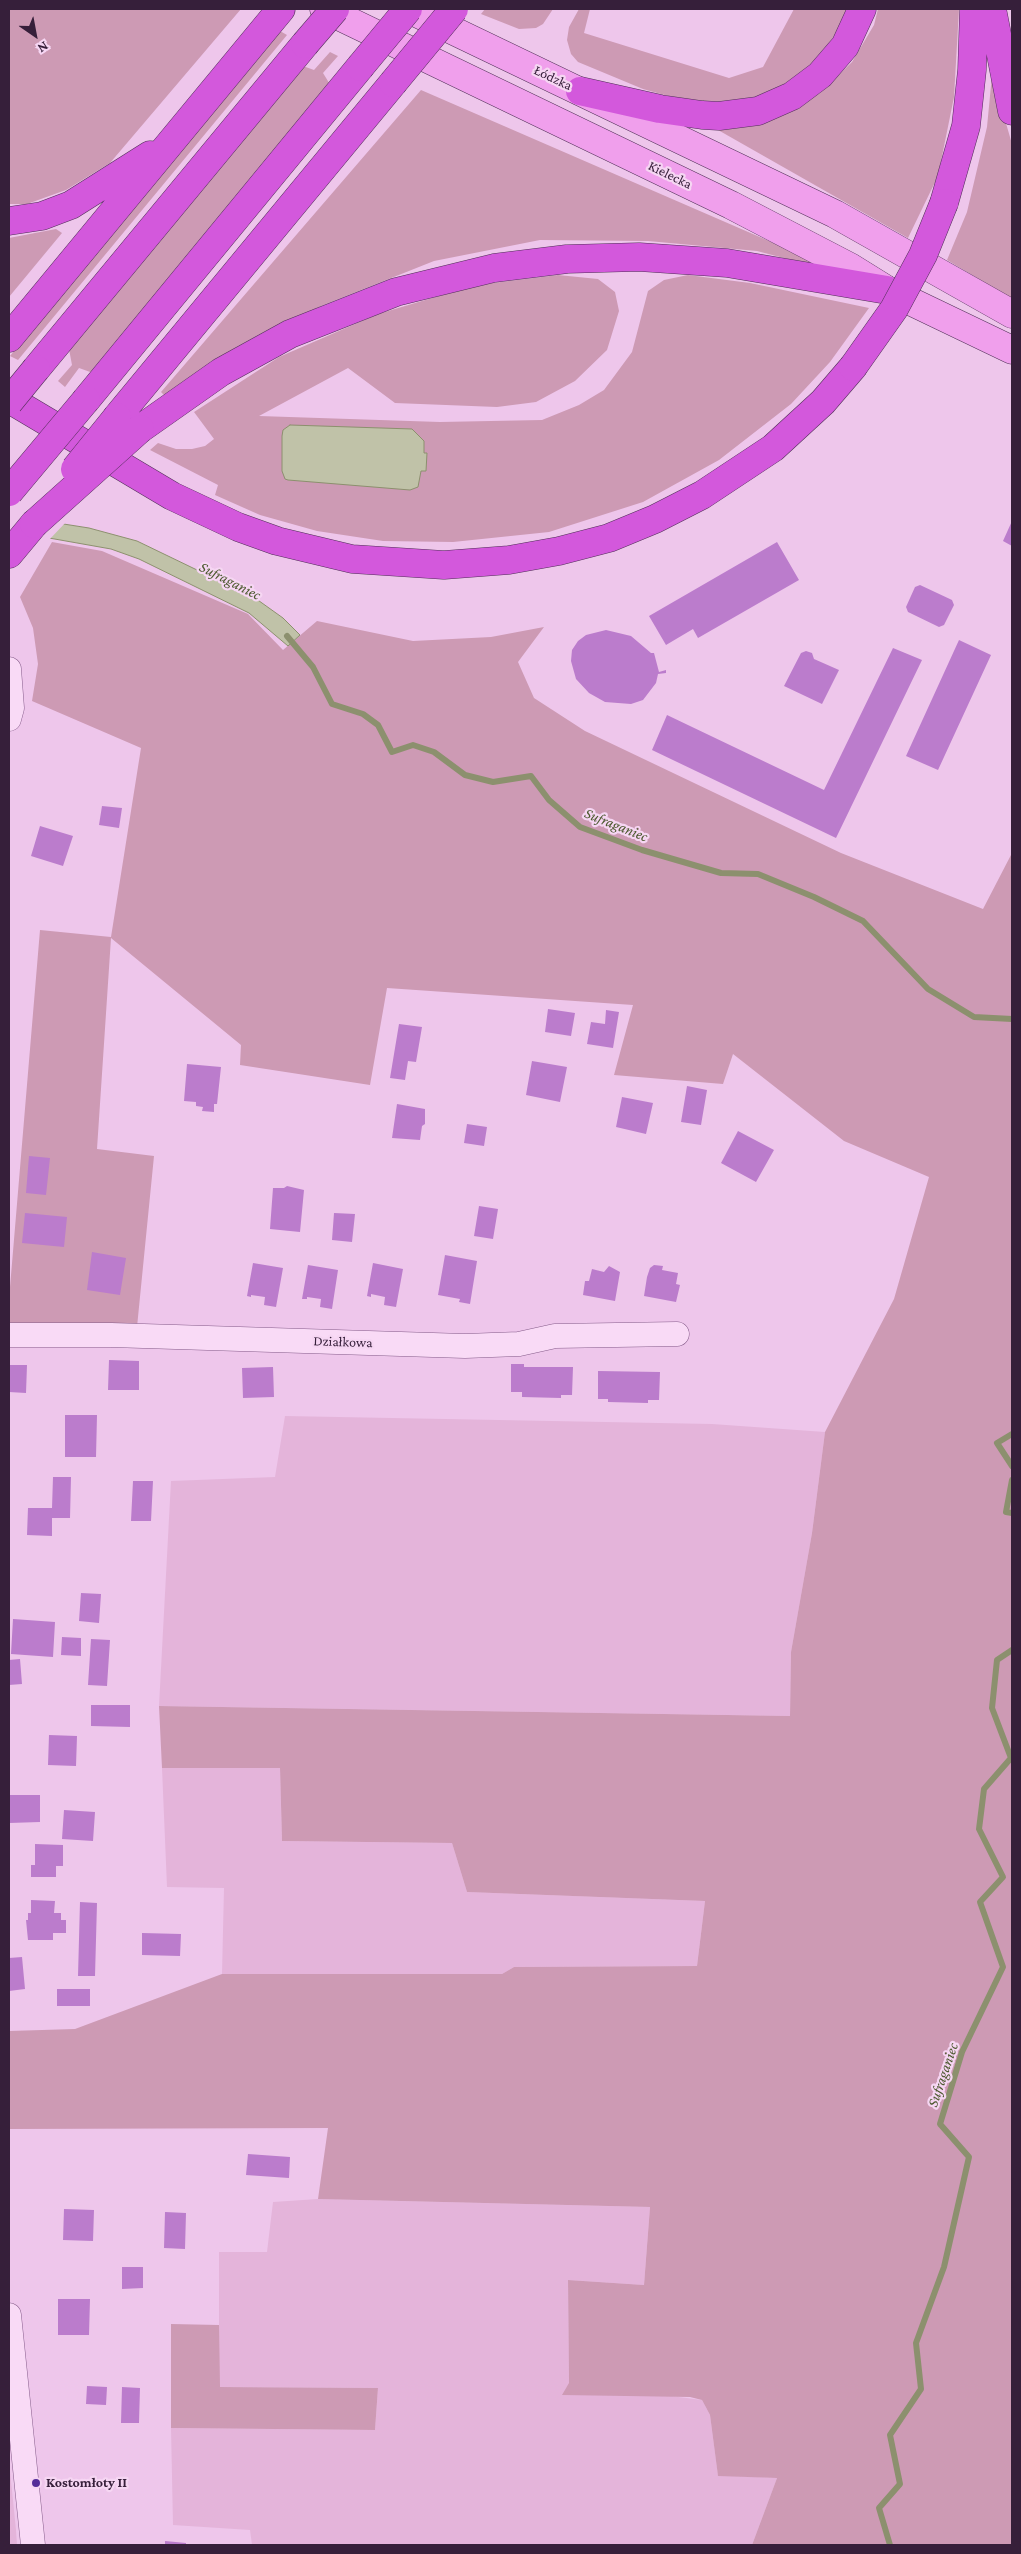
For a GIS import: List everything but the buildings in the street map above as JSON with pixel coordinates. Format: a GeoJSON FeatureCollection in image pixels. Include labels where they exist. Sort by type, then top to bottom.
{"type":"FeatureCollection","features":[{"type":"Feature","properties":{"kind":"highway"},"geometry":{"type":"LineString","coordinates":[[334,9],[36,370],[9,400],[165,491],[238,527],[277,541],[352,558],[444,565],[502,561],[559,551],[609,538],[655,519],[702,495],[773,448],[823,402],[853,367],[899,300],[923,255],[944,203],[966,126],[972,70],[974,9]]}},
{"type":"Feature","properties":{"kind":"highway"},"geometry":{"type":"LineString","coordinates":[[9,492],[408,9]]}},
{"type":"Feature","properties":{"kind":"highway"},"geometry":{"type":"LineString","coordinates":[[9,554],[34,524],[128,423],[393,83],[454,9]]}},
{"type":"Feature","properties":{"kind":"highway"},"geometry":{"type":"LineString","coordinates":[[580,90],[660,109],[702,115],[734,115],[758,111],[792,96],[820,75],[845,46],[862,9]]}},
{"type":"Feature","properties":{"kind":"highway"},"geometry":{"type":"LineString","coordinates":[[992,9],[1012,111]]}},
{"type":"Feature","properties":{"kind":"highway"},"geometry":{"type":"LineString","coordinates":[[9,338],[274,17]]}},
{"type":"Feature","properties":{"kind":"highway"},"geometry":{"type":"LineString","coordinates":[[9,221],[42,216],[71,205],[176,137]]}},
{"type":"Feature","properties":{"kind":"highway"},"geometry":{"type":"LineString","coordinates":[[128,423],[290,334],[396,292],[494,268],[567,259],[666,259],[727,263],[887,290]]}},
{"type":"Feature","properties":{"kind":"main road","name":"Kielecka"},"geometry":{"type":"LineString","coordinates":[[324,9],[731,205],[850,267],[887,290],[1012,350]]}},
{"type":"Feature","properties":{"kind":"main road","name":"Łódzka"},"geometry":{"type":"LineString","coordinates":[[408,9],[580,90]]}},
{"type":"Feature","properties":{"kind":"main road"},"geometry":{"type":"LineString","coordinates":[[580,90],[835,214],[1012,314]]}},
{"type":"Feature","properties":{"kind":"street"},"geometry":{"type":"LineString","coordinates":[[9,670],[12,708],[9,719]]}},
{"type":"Feature","properties":{"kind":"street","name":"Działkowa"},"geometry":{"type":"LineString","coordinates":[[9,1335],[465,1346],[518,1344],[554,1336],[677,1334]]}},
{"type":"Feature","properties":{"kind":"street"},"geometry":{"type":"LineString","coordinates":[[9,2315],[33,2545]]}},
{"type":"Feature","properties":{"kind":"shaded area"},"geometry":{"type":"Polygon","coordinates":[[[9,9],[241,9],[110,163],[66,190],[27,204],[9,204],[9,9]]]}},
{"type":"Feature","properties":{"kind":"shaded area"},"geometry":{"type":"Polygon","coordinates":[[[485,9],[553,9],[543,24],[536,28],[519,29],[481,14],[485,9]]]}},
{"type":"Feature","properties":{"kind":"shaded area"},"geometry":{"type":"Polygon","coordinates":[[[579,9],[590,9],[584,33],[729,78],[763,67],[794,9],[849,9],[847,18],[816,61],[785,84],[753,99],[721,105],[686,101],[643,89],[578,62],[571,54],[567,40],[569,27],[579,9]]]}},
{"type":"Feature","properties":{"kind":"shaded area"},"geometry":{"type":"Polygon","coordinates":[[[878,9],[959,9],[954,97],[938,176],[908,238],[711,126],[783,114],[820,93],[852,62],[874,25],[878,9]]]}},
{"type":"Feature","properties":{"kind":"shaded area"},"geometry":{"type":"Polygon","coordinates":[[[280,31],[287,35],[18,360],[10,356],[280,31]]]}},
{"type":"Feature","properties":{"kind":"shaded area"},"geometry":{"type":"Polygon","coordinates":[[[330,52],[338,56],[323,73],[331,86],[93,373],[79,368],[65,387],[58,381],[72,365],[69,349],[303,66],[314,70],[330,52]]]}},
{"type":"Feature","properties":{"kind":"shaded area"},"geometry":{"type":"Polygon","coordinates":[[[992,75],[1012,144],[1012,299],[947,260],[967,212],[987,127],[992,75]]]}},
{"type":"Feature","properties":{"kind":"shaded area"},"geometry":{"type":"Polygon","coordinates":[[[421,90],[845,274],[757,251],[648,241],[540,240],[434,261],[321,306],[252,341],[166,397],[161,392],[421,90]]]}},
{"type":"Feature","properties":{"kind":"shaded area"},"geometry":{"type":"Polygon","coordinates":[[[56,229],[62,233],[9,297],[9,238],[56,229]]]}},
{"type":"Feature","properties":{"kind":"shaded area"},"geometry":{"type":"Polygon","coordinates":[[[558,275],[598,279],[615,292],[619,311],[607,350],[575,381],[536,402],[497,407],[395,403],[348,368],[259,416],[440,422],[542,420],[579,405],[604,390],[632,352],[648,291],[664,280],[688,275],[750,283],[869,308],[830,362],[791,404],[719,460],[643,502],[549,532],[453,542],[383,541],[317,531],[260,515],[215,495],[218,485],[150,450],[158,443],[176,449],[192,449],[205,446],[214,439],[194,412],[279,357],[378,314],[476,285],[558,275]]]}},
{"type":"Feature","properties":{"kind":"shaded area"},"geometry":{"type":"Polygon","coordinates":[[[290,425],[412,429],[424,441],[424,453],[427,453],[426,471],[421,471],[418,487],[410,490],[285,479],[282,471],[282,436],[283,430],[290,425]]]}},
{"type":"Feature","properties":{"kind":"shaded area"},"geometry":{"type":"Polygon","coordinates":[[[9,513],[19,517],[89,528],[137,541],[255,598],[283,618],[300,635],[288,646],[249,613],[139,559],[111,549],[49,538],[9,513]]]}},
{"type":"Feature","properties":{"kind":"shaded area"},"geometry":{"type":"Polygon","coordinates":[[[52,542],[102,551],[248,614],[283,650],[317,621],[413,641],[491,637],[544,627],[518,662],[534,698],[585,731],[841,853],[983,909],[1012,853],[1012,2545],[752,2545],[777,2478],[718,2476],[710,2415],[702,2400],[690,2397],[562,2395],[569,2383],[568,2280],[644,2285],[650,2207],[318,2199],[328,2128],[9,2129],[9,2031],[75,2029],[222,1974],[502,1974],[514,1967],[697,1966],[705,1901],[467,1892],[452,1843],[282,1841],[280,1768],[162,1768],[159,1706],[790,1716],[791,1652],[812,1533],[825,1432],[894,1299],[929,1177],[844,1141],[733,1054],[723,1084],[614,1075],[633,1005],[387,988],[370,1085],[240,1065],[241,1045],[111,938],[97,1149],[154,1156],[137,1327],[9,1323],[9,1299],[40,930],[111,937],[141,748],[32,701],[38,664],[33,628],[20,597],[52,542]]]}},
{"type":"Feature","properties":{"kind":"shaded area"},"geometry":{"type":"Polygon","coordinates":[[[285,1416],[712,1424],[825,1432],[812,1533],[791,1652],[790,1716],[159,1706],[171,1481],[275,1477],[285,1416]]]}},
{"type":"Feature","properties":{"kind":"shaded area"},"geometry":{"type":"Polygon","coordinates":[[[162,1768],[280,1768],[282,1841],[452,1843],[467,1892],[705,1901],[697,1966],[514,1967],[502,1974],[222,1974],[224,1888],[167,1887],[162,1768]]]}},
{"type":"Feature","properties":{"kind":"shaded area"},"geometry":{"type":"Polygon","coordinates":[[[318,2199],[650,2207],[644,2285],[568,2280],[569,2383],[702,2400],[710,2415],[718,2475],[777,2478],[752,2545],[252,2545],[250,2530],[173,2525],[171,2428],[375,2430],[378,2388],[219,2387],[219,2252],[267,2252],[273,2202],[318,2199]]]}},
{"type":"Feature","properties":{"kind":"shaded area"},"geometry":{"type":"Polygon","coordinates":[[[171,2324],[219,2325],[220,2387],[378,2388],[375,2430],[171,2428],[171,2324]]]}},
{"type":"Feature","properties":{"kind":"shaded area"},"geometry":{"type":"Polygon","coordinates":[[[9,2461],[16,2530],[17,2545],[9,2545],[9,2461]]]}},
{"type":"Feature","properties":{"kind":"pier"},"geometry":{"type":"Polygon","coordinates":[[[9,511],[20,515],[67,521],[49,540],[9,535],[9,511]]]}},
{"type":"Feature","properties":{"kind":"waterway","name":"Sufraganiec"},"geometry":{"type":"LineString","coordinates":[[287,636],[313,667],[332,704],[363,714],[378,725],[392,752],[413,745],[434,752],[465,775],[493,782],[531,776],[549,800],[580,827],[642,850],[721,873],[758,874],[814,897],[863,921],[928,989],[974,1017],[1012,1019]]}},
{"type":"Feature","properties":{"kind":"waterway","name":"Sufraganiec"},"geometry":{"type":"LineString","coordinates":[[1012,1434],[997,1443],[1012,1466]]}},
{"type":"Feature","properties":{"kind":"waterway","name":"Sufraganiec"},"geometry":{"type":"LineString","coordinates":[[1012,1480],[1006,1512],[1012,1513]]}},
{"type":"Feature","properties":{"kind":"waterway","name":"Sufraganiec"},"geometry":{"type":"LineString","coordinates":[[890,2545],[879,2508],[900,2484],[890,2435],[921,2389],[916,2343],[944,2267],[969,2157],[940,2124],[962,2052],[1003,1967],[980,1902],[1003,1877],[979,1829],[984,1789],[1011,1758],[992,1708],[997,1660],[1012,1650]]}},
{"type":"Feature","properties":{"kind":"place","name":"Kostomłoty II"},"geometry":{"type":"Point","coordinates":[36,2483]}}]}
